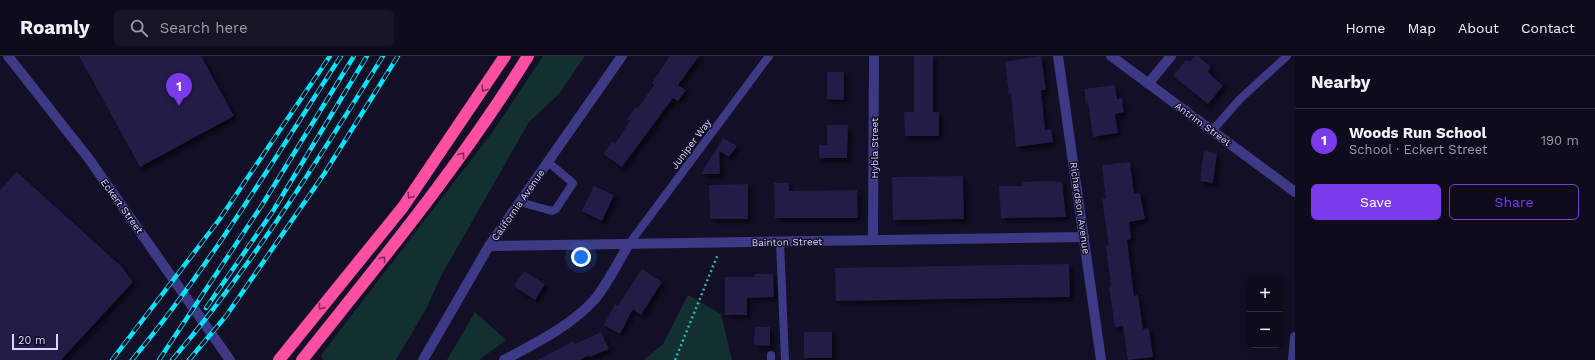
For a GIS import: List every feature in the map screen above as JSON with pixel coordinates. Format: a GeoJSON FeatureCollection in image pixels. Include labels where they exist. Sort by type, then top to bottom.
{"type":"FeatureCollection","features":[{"type":"Feature","properties":{"kind":"highway"},"geometry":{"type":"LineString","coordinates":[[279,360],[403,206],[505,56]]}},
{"type":"Feature","properties":{"kind":"highway"},"geometry":{"type":"LineString","coordinates":[[302,360],[426,206],[464,153],[528,56]]}},
{"type":"Feature","properties":{"kind":"street","name":"Eckert Street"},"geometry":{"type":"LineString","coordinates":[[8,56],[93,165],[230,360]]}},
{"type":"Feature","properties":{"kind":"street","name":"California Avenue"},"geometry":{"type":"LineString","coordinates":[[423,360],[490,246],[622,56]]}},
{"type":"Feature","properties":{"kind":"street","name":"Hybla Street"},"geometry":{"type":"LineString","coordinates":[[873,240],[874,56]]}},
{"type":"Feature","properties":{"kind":"street","name":"Richardson Avenue"},"geometry":{"type":"LineString","coordinates":[[1058,56],[1101,360]]}},
{"type":"Feature","properties":{"kind":"street","name":"Antrim Street"},"geometry":{"type":"LineString","coordinates":[[1111,56],[1295,192]]}},
{"type":"Feature","properties":{"kind":"street"},"geometry":{"type":"LineString","coordinates":[[1148,84],[1171,56]]}},
{"type":"Feature","properties":{"kind":"street","name":"Bainton Street"},"geometry":{"type":"LineString","coordinates":[[490,246],[1084,237]]}},
{"type":"Feature","properties":{"kind":"street"},"geometry":{"type":"LineString","coordinates":[[504,360],[543,339],[571,321],[595,298],[629,244]]}},
{"type":"Feature","properties":{"kind":"street"},"geometry":{"type":"LineString","coordinates":[[1292,360],[1295,337]]}},
{"type":"Feature","properties":{"kind":"lane","name":"Juniper Way"},"geometry":{"type":"LineString","coordinates":[[629,244],[769,56]]}},
{"type":"Feature","properties":{"kind":"lane"},"geometry":{"type":"LineString","coordinates":[[1212,131],[1240,98],[1287,56]]}},
{"type":"Feature","properties":{"kind":"lane"},"geometry":{"type":"LineString","coordinates":[[520,202],[554,211],[564,197],[573,183],[548,162]]}},
{"type":"Feature","properties":{"kind":"lane"},"geometry":{"type":"LineString","coordinates":[[780,242],[785,360]]}},
{"type":"Feature","properties":{"kind":"path"},"geometry":{"type":"LineString","coordinates":[[675,360],[718,254]]}},
{"type":"Feature","properties":{"kind":"green space"},"geometry":{"type":"Polygon","coordinates":[[[543,56],[585,56],[559,94],[529,122],[441,276],[426,309],[396,360],[323,360],[321,355],[494,130],[543,56]]]}},
{"type":"Feature","properties":{"kind":"green space"},"geometry":{"type":"Polygon","coordinates":[[[688,295],[721,314],[732,360],[644,360],[663,344],[688,295]]]}},
{"type":"Feature","properties":{"kind":"green space"},"geometry":{"type":"Polygon","coordinates":[[[475,312],[506,340],[479,360],[447,360],[475,312]]]}},
{"type":"Feature","properties":{"kind":"building"},"geometry":{"type":"Polygon","coordinates":[[[79,56],[201,56],[234,116],[140,167],[79,56]]]}},
{"type":"Feature","properties":{"kind":"building"},"geometry":{"type":"Polygon","coordinates":[[[670,56],[699,56],[678,85],[686,90],[678,101],[673,98],[622,167],[603,154],[612,142],[615,144],[630,121],[627,119],[636,107],[638,108],[654,85],[652,83],[670,56]]]}},
{"type":"Feature","properties":{"kind":"building"},"geometry":{"type":"Polygon","coordinates":[[[914,56],[933,56],[933,112],[939,112],[939,136],[905,136],[904,112],[914,112],[914,56]]]}},
{"type":"Feature","properties":{"kind":"building"},"geometry":{"type":"Polygon","coordinates":[[[1041,56],[1046,90],[1041,90],[1045,130],[1051,129],[1053,142],[1016,147],[1011,93],[1009,94],[1005,62],[1041,56]]]}},
{"type":"Feature","properties":{"kind":"building"},"geometry":{"type":"Polygon","coordinates":[[[1195,56],[1198,56],[1211,67],[1208,72],[1223,86],[1208,104],[1173,76],[1186,60],[1190,62],[1195,56]]]}},
{"type":"Feature","properties":{"kind":"building"},"geometry":{"type":"Polygon","coordinates":[[[827,72],[844,72],[844,100],[827,99],[827,72]]]}},
{"type":"Feature","properties":{"kind":"building"},"geometry":{"type":"Polygon","coordinates":[[[1115,85],[1117,99],[1122,98],[1124,112],[1115,114],[1118,133],[1093,137],[1088,103],[1086,104],[1084,89],[1115,85]]]}},
{"type":"Feature","properties":{"kind":"building"},"geometry":{"type":"Polygon","coordinates":[[[827,125],[848,125],[847,158],[819,158],[819,145],[827,145],[827,125]]]}},
{"type":"Feature","properties":{"kind":"building"},"geometry":{"type":"Polygon","coordinates":[[[723,138],[737,146],[729,157],[719,151],[720,174],[701,174],[723,138]]]}},
{"type":"Feature","properties":{"kind":"building"},"geometry":{"type":"Polygon","coordinates":[[[1204,151],[1217,153],[1213,183],[1200,181],[1204,151]]]}},
{"type":"Feature","properties":{"kind":"building"},"geometry":{"type":"Polygon","coordinates":[[[1130,162],[1134,194],[1140,193],[1145,219],[1129,222],[1131,239],[1127,240],[1134,296],[1138,295],[1143,329],[1149,328],[1153,357],[1128,360],[1123,326],[1115,327],[1109,287],[1111,286],[1106,246],[1109,246],[1102,199],[1106,199],[1102,165],[1130,162]]]}},
{"type":"Feature","properties":{"kind":"building"},"geometry":{"type":"Polygon","coordinates":[[[17,172],[121,266],[133,282],[61,360],[0,360],[0,190],[17,172]]]}},
{"type":"Feature","properties":{"kind":"building"},"geometry":{"type":"Polygon","coordinates":[[[963,176],[964,219],[893,220],[892,177],[963,176]]]}},
{"type":"Feature","properties":{"kind":"building"},"geometry":{"type":"Polygon","coordinates":[[[1023,182],[1062,182],[1066,217],[1001,218],[999,186],[1023,186],[1023,182]]]}},
{"type":"Feature","properties":{"kind":"building"},"geometry":{"type":"Polygon","coordinates":[[[774,183],[789,183],[789,191],[857,190],[858,218],[775,218],[774,183]]]}},
{"type":"Feature","properties":{"kind":"building"},"geometry":{"type":"Polygon","coordinates":[[[748,184],[748,219],[710,219],[709,185],[748,184]]]}},
{"type":"Feature","properties":{"kind":"building"},"geometry":{"type":"Polygon","coordinates":[[[594,186],[614,195],[602,221],[582,211],[594,186]]]}},
{"type":"Feature","properties":{"kind":"building"},"geometry":{"type":"Polygon","coordinates":[[[1069,264],[1070,297],[836,301],[835,268],[1069,264]]]}},
{"type":"Feature","properties":{"kind":"building"},"geometry":{"type":"Polygon","coordinates":[[[642,269],[662,282],[641,315],[633,309],[620,334],[604,325],[615,304],[618,306],[642,269]]]}},
{"type":"Feature","properties":{"kind":"building"},"geometry":{"type":"Polygon","coordinates":[[[524,271],[545,284],[535,300],[514,286],[524,271]]]}},
{"type":"Feature","properties":{"kind":"building"},"geometry":{"type":"Polygon","coordinates":[[[755,274],[773,274],[774,297],[747,298],[747,315],[725,315],[725,277],[755,277],[755,274]]]}},
{"type":"Feature","properties":{"kind":"building"},"geometry":{"type":"Polygon","coordinates":[[[755,327],[770,327],[770,346],[754,345],[755,327]]]}},
{"type":"Feature","properties":{"kind":"building"},"geometry":{"type":"Polygon","coordinates":[[[601,332],[609,349],[590,357],[589,355],[580,360],[537,360],[574,341],[575,344],[601,332]]]}},
{"type":"Feature","properties":{"kind":"building"},"geometry":{"type":"Polygon","coordinates":[[[804,332],[832,332],[832,358],[804,358],[804,332]]]}},
{"type":"Feature","properties":{"kind":"railway"},"geometry":{"type":"LineString","coordinates":[[112,360],[219,220],[330,56]]}},
{"type":"Feature","properties":{"kind":"railway"},"geometry":{"type":"LineString","coordinates":[[132,360],[161,324],[215,250],[341,56]]}},
{"type":"Feature","properties":{"kind":"railway"},"geometry":{"type":"LineString","coordinates":[[159,360],[262,205],[354,56]]}},
{"type":"Feature","properties":{"kind":"railway"},"geometry":{"type":"LineString","coordinates":[[206,308],[273,211],[367,56]]}},
{"type":"Feature","properties":{"kind":"railway"},"geometry":{"type":"LineString","coordinates":[[172,360],[230,287],[257,250],[309,173],[383,56]]}},
{"type":"Feature","properties":{"kind":"railway"},"geometry":{"type":"LineString","coordinates":[[189,360],[226,316],[324,174],[398,56]]}},
{"type":"Feature","properties":{"kind":"place","name":"Woods Run School"},"geometry":{"type":"Point","coordinates":[179,106]}}]}
